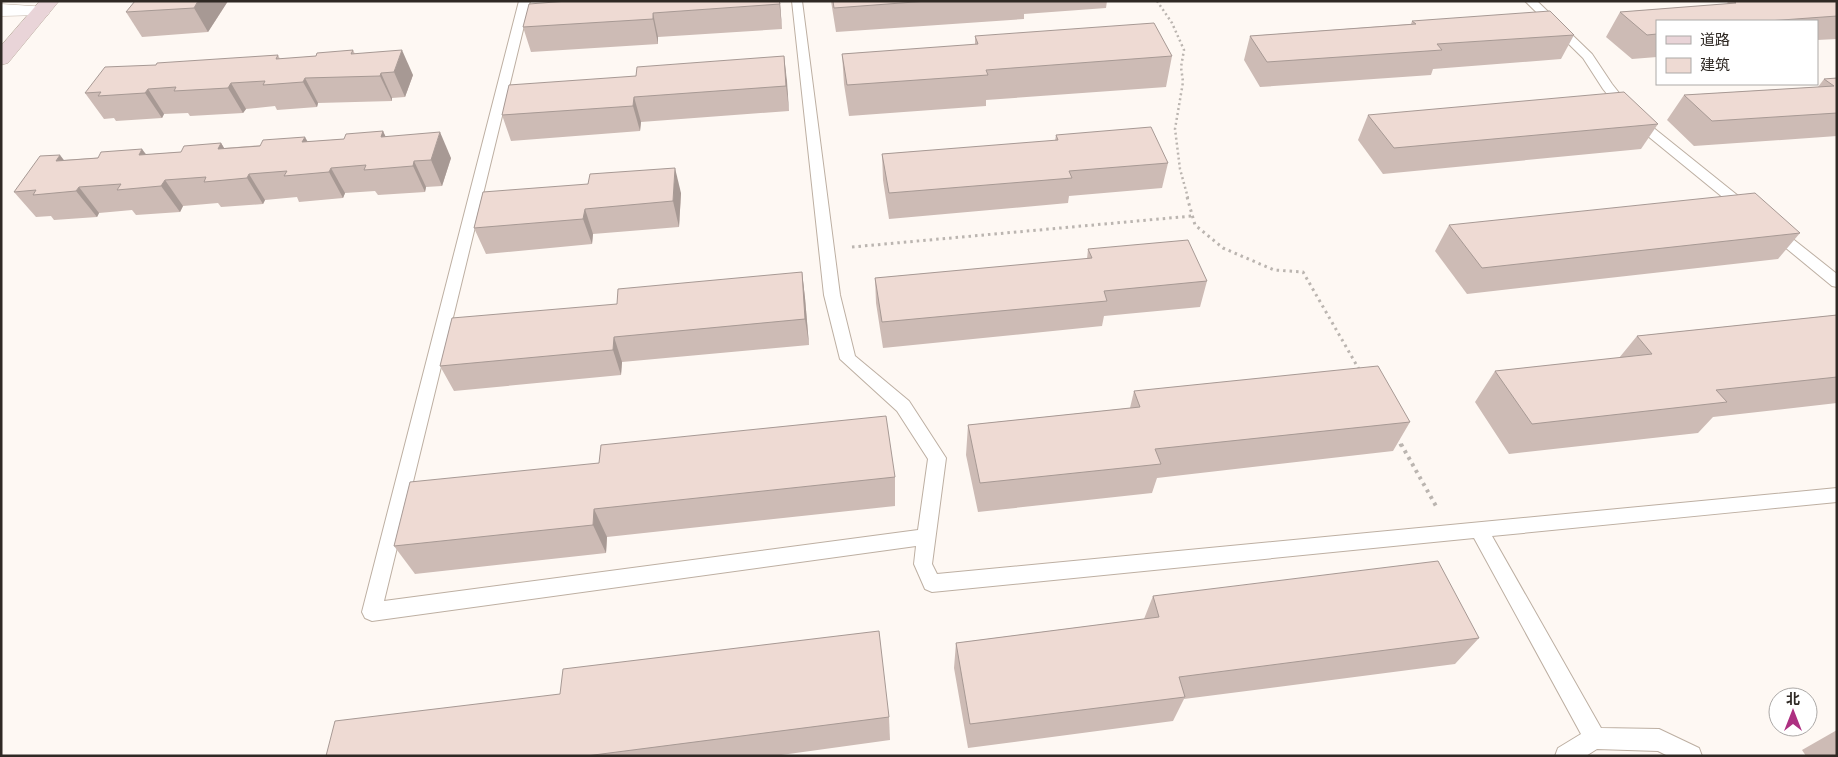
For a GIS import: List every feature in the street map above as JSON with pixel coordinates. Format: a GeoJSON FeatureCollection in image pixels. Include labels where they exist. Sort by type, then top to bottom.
{"type":"FeatureCollection","features":[{"type":"Feature","properties":{"kind":"main road"},"geometry":{"type":"LineString","coordinates":[[1,59],[46,6]]}},
{"type":"Feature","properties":{"kind":"street"},"geometry":{"type":"LineString","coordinates":[[1,10],[46,6]]}},
{"type":"Feature","properties":{"kind":"lane"},"geometry":{"type":"LineString","coordinates":[[525,1],[372,612],[927,537]]}},
{"type":"Feature","properties":{"kind":"lane"},"geometry":{"type":"LineString","coordinates":[[797,1],[832,295],[848,359],[903,406],[938,458],[923,564],[932,583],[1837,495]]}},
{"type":"Feature","properties":{"kind":"lane"},"geometry":{"type":"LineString","coordinates":[[1530,1],[1588,56],[1607,86],[1631,116],[1837,282]]}},
{"type":"Feature","properties":{"kind":"lane"},"geometry":{"type":"LineString","coordinates":[[1478,529],[1595,738]]}},
{"type":"Feature","properties":{"kind":"lane"},"geometry":{"type":"LineString","coordinates":[[1566,756],[1595,738],[1659,740],[1692,756]]}},
{"type":"Feature","properties":{"kind":"path"},"geometry":{"type":"LineString","coordinates":[[1157,1],[1172,23],[1184,50],[1181,66],[1183,82],[1175,129],[1180,169],[1195,225],[1223,248],[1274,270],[1303,272],[1362,376]]}},
{"type":"Feature","properties":{"kind":"path"},"geometry":{"type":"LineString","coordinates":[[827,249],[1192,216]]}},
{"type":"Feature","properties":{"kind":"path"},"geometry":{"type":"LineString","coordinates":[[1396,437],[1450,532]]}},
{"type":"Feature","properties":{"kind":"building"},"geometry":{"type":"Polygon","coordinates":[[[135,1],[198,1],[194,8],[126,12],[135,1]]]}},
{"type":"Feature","properties":{"kind":"building"},"geometry":{"type":"Polygon","coordinates":[[[568,1],[779,1],[780,4],[653,13],[653,19],[523,27],[529,4],[568,1]]]}},
{"type":"Feature","properties":{"kind":"building"},"geometry":{"type":"Polygon","coordinates":[[[833,1],[928,1],[834,8],[833,1]]]}},
{"type":"Feature","properties":{"kind":"building"},"geometry":{"type":"Polygon","coordinates":[[[1733,1],[1837,1],[1837,16],[1782,20],[1656,20],[1656,34],[1647,35],[1620,12],[1736,3],[1733,1]]]}},
{"type":"Feature","properties":{"kind":"building"},"geometry":{"type":"Polygon","coordinates":[[[1550,11],[1574,35],[1437,44],[1442,50],[1267,62],[1250,36],[1416,24],[1412,21],[1550,11]]]}},
{"type":"Feature","properties":{"kind":"building"},"geometry":{"type":"Polygon","coordinates":[[[1154,23],[1172,56],[986,70],[988,75],[847,85],[842,54],[978,44],[975,36],[1154,23]]]}},
{"type":"Feature","properties":{"kind":"building"},"geometry":{"type":"Polygon","coordinates":[[[353,50],[351,54],[402,50],[394,72],[381,73],[380,76],[305,78],[303,82],[263,85],[265,81],[231,83],[228,88],[174,91],[176,87],[148,89],[145,93],[98,96],[101,92],[85,93],[105,67],[156,65],[157,63],[278,55],[276,59],[316,56],[317,53],[353,50]]]}},
{"type":"Feature","properties":{"kind":"building"},"geometry":{"type":"Polygon","coordinates":[[[784,56],[786,86],[634,97],[633,106],[502,115],[509,85],[636,76],[637,67],[784,56]]]}},
{"type":"Feature","properties":{"kind":"building"},"geometry":{"type":"Polygon","coordinates":[[[1837,78],[1837,113],[1712,121],[1684,95],[1834,86],[1824,79],[1837,78]]]}},
{"type":"Feature","properties":{"kind":"building"},"geometry":{"type":"Polygon","coordinates":[[[1624,92],[1658,124],[1394,148],[1368,115],[1624,92]]]}},
{"type":"Feature","properties":{"kind":"building"},"geometry":{"type":"Polygon","coordinates":[[[1151,127],[1168,163],[1069,171],[1072,178],[889,193],[882,154],[1058,140],[1056,135],[1151,127]]]}},
{"type":"Feature","properties":{"kind":"building"},"geometry":{"type":"Polygon","coordinates":[[[383,131],[381,137],[440,132],[431,160],[414,161],[413,166],[364,170],[366,165],[331,168],[329,172],[284,176],[287,171],[249,174],[247,178],[204,182],[206,177],[165,180],[161,186],[117,190],[121,184],[79,187],[76,191],[33,195],[36,190],[14,192],[40,156],[60,155],[56,161],[98,158],[101,152],[142,149],[139,155],[181,152],[184,146],[221,143],[218,149],[260,146],[263,140],[305,137],[302,142],[344,139],[346,134],[383,131]]]}},
{"type":"Feature","properties":{"kind":"building"},"geometry":{"type":"Polygon","coordinates":[[[675,168],[673,201],[585,209],[583,219],[474,228],[483,192],[588,184],[590,174],[675,168]]]}},
{"type":"Feature","properties":{"kind":"building"},"geometry":{"type":"Polygon","coordinates":[[[1755,193],[1800,233],[1482,268],[1449,225],[1755,193]]]}},
{"type":"Feature","properties":{"kind":"building"},"geometry":{"type":"Polygon","coordinates":[[[1188,240],[1207,281],[1104,291],[1107,301],[882,322],[875,278],[1092,258],[1088,249],[1188,240]]]}},
{"type":"Feature","properties":{"kind":"building"},"geometry":{"type":"Polygon","coordinates":[[[802,272],[805,319],[614,337],[613,350],[440,366],[452,318],[617,304],[618,289],[802,272]]]}},
{"type":"Feature","properties":{"kind":"building"},"geometry":{"type":"Polygon","coordinates":[[[1837,315],[1837,377],[1716,390],[1727,402],[1532,424],[1495,371],[1652,354],[1637,336],[1837,315]]]}},
{"type":"Feature","properties":{"kind":"building"},"geometry":{"type":"Polygon","coordinates":[[[1378,366],[1410,422],[1155,449],[1161,464],[980,483],[968,425],[1140,407],[1134,391],[1378,366]]]}},
{"type":"Feature","properties":{"kind":"building"},"geometry":{"type":"Polygon","coordinates":[[[886,416],[895,477],[594,509],[593,525],[394,546],[410,482],[599,463],[601,445],[886,416]]]}},
{"type":"Feature","properties":{"kind":"building"},"geometry":{"type":"Polygon","coordinates":[[[1438,561],[1479,638],[1179,677],[1185,697],[970,724],[956,643],[1159,617],[1153,596],[1438,561]]]}},
{"type":"Feature","properties":{"kind":"building"},"geometry":{"type":"Polygon","coordinates":[[[879,631],[889,717],[586,756],[326,756],[335,721],[560,694],[563,669],[879,631]]]}}]}
